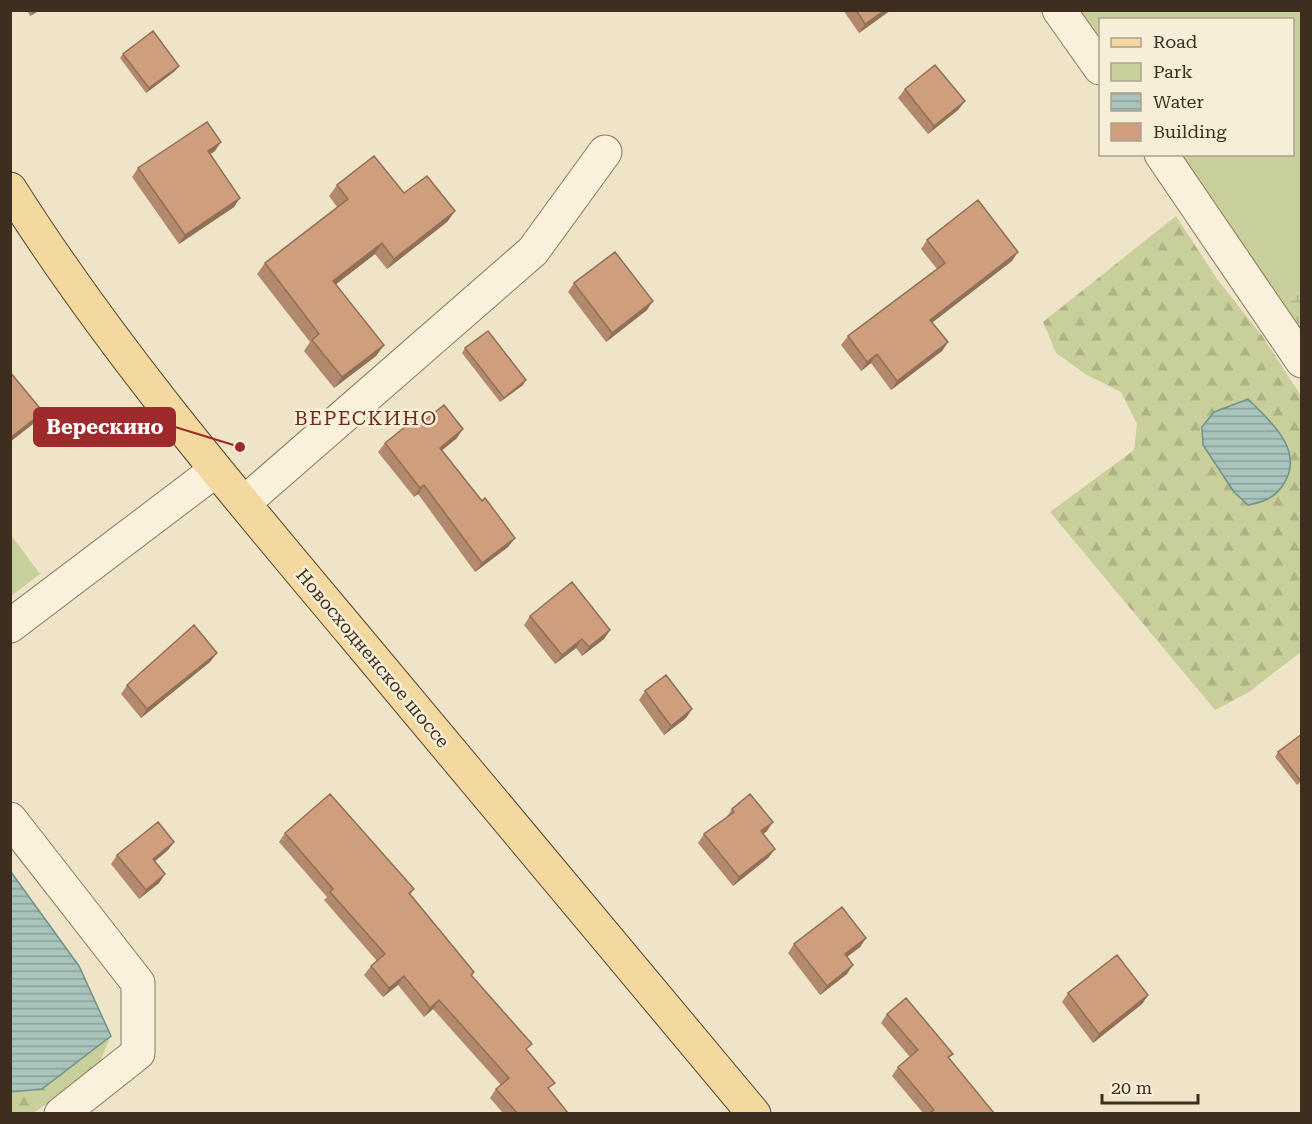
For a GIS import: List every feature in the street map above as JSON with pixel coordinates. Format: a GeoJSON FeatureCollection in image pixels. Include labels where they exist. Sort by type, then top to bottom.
{"type":"FeatureCollection","features":[{"type":"Feature","properties":{"kind":"main road","name":"Новосходненское шоссе"},"geometry":{"type":"LineString","coordinates":[[10,189],[69,279],[216,470],[754,1113]]}},
{"type":"Feature","properties":{"kind":"lane"},"geometry":{"type":"LineString","coordinates":[[1059,10],[1099,65]]}},
{"type":"Feature","properties":{"kind":"lane"},"geometry":{"type":"LineString","coordinates":[[244,503],[533,251],[605,152]]}},
{"type":"Feature","properties":{"kind":"lane"},"geometry":{"type":"LineString","coordinates":[[1162,156],[1302,362]]}},
{"type":"Feature","properties":{"kind":"lane"},"geometry":{"type":"LineString","coordinates":[[10,626],[216,470]]}},
{"type":"Feature","properties":{"kind":"lane"},"geometry":{"type":"LineString","coordinates":[[10,819],[138,983],[138,1053],[61,1113]]}},
{"type":"Feature","properties":{"kind":"green space"},"geometry":{"type":"Polygon","coordinates":[[[1077,11],[1301,11],[1301,291],[1283,306],[1178,156],[1294,156],[1294,18],[1099,18],[1099,43],[1077,11]]]}},
{"type":"Feature","properties":{"kind":"green space"},"geometry":{"type":"Polygon","coordinates":[[[1176,216],[1217,279],[1263,337],[1301,396],[1301,652],[1249,692],[1215,710],[1050,512],[1134,450],[1137,424],[1121,392],[1087,375],[1056,353],[1043,322],[1176,216]],[[1248,399],[1203,445],[1234,492],[1248,399]]]}},
{"type":"Feature","properties":{"kind":"green space"},"geometry":{"type":"Polygon","coordinates":[[[1301,291],[1301,329],[1283,306],[1301,291]]]}},
{"type":"Feature","properties":{"kind":"green space"},"geometry":{"type":"Polygon","coordinates":[[[11,535],[40,574],[11,596],[11,535]]]}},
{"type":"Feature","properties":{"kind":"green space"},"geometry":{"type":"Polygon","coordinates":[[[111,1036],[95,1073],[33,1113],[11,1113],[10,1091],[42,1089],[111,1036]]]}},
{"type":"Feature","properties":{"kind":"water"},"geometry":{"type":"Polygon","coordinates":[[[1248,399],[1275,427],[1288,449],[1290,460],[1289,472],[1280,489],[1268,499],[1248,505],[1234,492],[1203,445],[1202,427],[1214,412],[1248,399]]]}},
{"type":"Feature","properties":{"kind":"water"},"geometry":{"type":"Polygon","coordinates":[[[11,872],[79,966],[111,1036],[42,1089],[11,1092],[11,872]]]}},
{"type":"Feature","properties":{"kind":"building"},"geometry":{"type":"Polygon","coordinates":[[[856,10],[885,10],[865,24],[856,10]]]}},
{"type":"Feature","properties":{"kind":"building"},"geometry":{"type":"Polygon","coordinates":[[[153,31],[179,66],[149,88],[123,54],[153,31]]]}},
{"type":"Feature","properties":{"kind":"building"},"geometry":{"type":"Polygon","coordinates":[[[935,65],[965,101],[934,126],[905,89],[935,65]]]}},
{"type":"Feature","properties":{"kind":"building"},"geometry":{"type":"Polygon","coordinates":[[[207,122],[221,142],[208,151],[240,198],[185,235],[138,168],[207,122]]]}},
{"type":"Feature","properties":{"kind":"building"},"geometry":{"type":"Polygon","coordinates":[[[374,156],[404,193],[427,176],[455,211],[394,259],[382,243],[333,281],[384,345],[342,377],[312,340],[319,334],[265,263],[348,199],[337,185],[374,156]]]}},
{"type":"Feature","properties":{"kind":"building"},"geometry":{"type":"Polygon","coordinates":[[[978,200],[1018,252],[930,320],[948,342],[897,381],[877,354],[867,362],[848,336],[945,263],[927,240],[978,200]]]}},
{"type":"Feature","properties":{"kind":"building"},"geometry":{"type":"Polygon","coordinates":[[[615,252],[653,301],[612,333],[574,283],[615,252]]]}},
{"type":"Feature","properties":{"kind":"building"},"geometry":{"type":"Polygon","coordinates":[[[488,331],[526,380],[504,398],[465,348],[488,331]]]}},
{"type":"Feature","properties":{"kind":"building"},"geometry":{"type":"Polygon","coordinates":[[[10,372],[43,412],[10,438],[10,372]]]}},
{"type":"Feature","properties":{"kind":"building"},"geometry":{"type":"Polygon","coordinates":[[[444,405],[463,429],[440,448],[482,501],[485,498],[515,538],[482,563],[424,485],[420,488],[385,443],[416,418],[420,424],[444,405]]]}},
{"type":"Feature","properties":{"kind":"building"},"geometry":{"type":"Polygon","coordinates":[[[572,582],[610,630],[589,647],[582,639],[562,655],[530,616],[572,582]]]}},
{"type":"Feature","properties":{"kind":"building"},"geometry":{"type":"Polygon","coordinates":[[[194,625],[217,653],[147,709],[127,685],[194,625]]]}},
{"type":"Feature","properties":{"kind":"building"},"geometry":{"type":"Polygon","coordinates":[[[666,675],[692,709],[671,726],[645,691],[666,675]]]}},
{"type":"Feature","properties":{"kind":"building"},"geometry":{"type":"Polygon","coordinates":[[[1302,734],[1302,779],[1300,780],[1278,752],[1302,734]]]}},
{"type":"Feature","properties":{"kind":"building"},"geometry":{"type":"Polygon","coordinates":[[[330,794],[414,889],[409,893],[474,972],[471,975],[532,1044],[526,1049],[555,1083],[548,1088],[568,1113],[517,1113],[496,1089],[509,1078],[439,1000],[430,1008],[404,976],[389,988],[371,966],[385,954],[330,892],[333,889],[285,833],[330,794]]]}},
{"type":"Feature","properties":{"kind":"building"},"geometry":{"type":"Polygon","coordinates":[[[750,794],[773,822],[761,831],[775,849],[739,877],[704,834],[734,812],[732,809],[750,794]]]}},
{"type":"Feature","properties":{"kind":"building"},"geometry":{"type":"Polygon","coordinates":[[[158,822],[174,842],[153,859],[165,874],[146,890],[117,855],[158,822]]]}},
{"type":"Feature","properties":{"kind":"building"},"geometry":{"type":"Polygon","coordinates":[[[842,907],[866,938],[845,954],[853,965],[827,986],[794,944],[842,907]]]}},
{"type":"Feature","properties":{"kind":"building"},"geometry":{"type":"Polygon","coordinates":[[[1117,955],[1148,995],[1099,1034],[1068,993],[1117,955]]]}},
{"type":"Feature","properties":{"kind":"building"},"geometry":{"type":"Polygon","coordinates":[[[906,998],[953,1054],[948,1057],[994,1113],[929,1113],[934,1110],[898,1067],[918,1050],[887,1014],[906,998]]]}},
{"type":"Feature","properties":{"kind":"place","name":"Верескино"},"geometry":{"type":"Point","coordinates":[240,447]}},
{"type":"Feature","properties":{"kind":"district","name":"ВЕРЕСКИНО"},"geometry":{"type":"Point","coordinates":[366,418]}}]}
